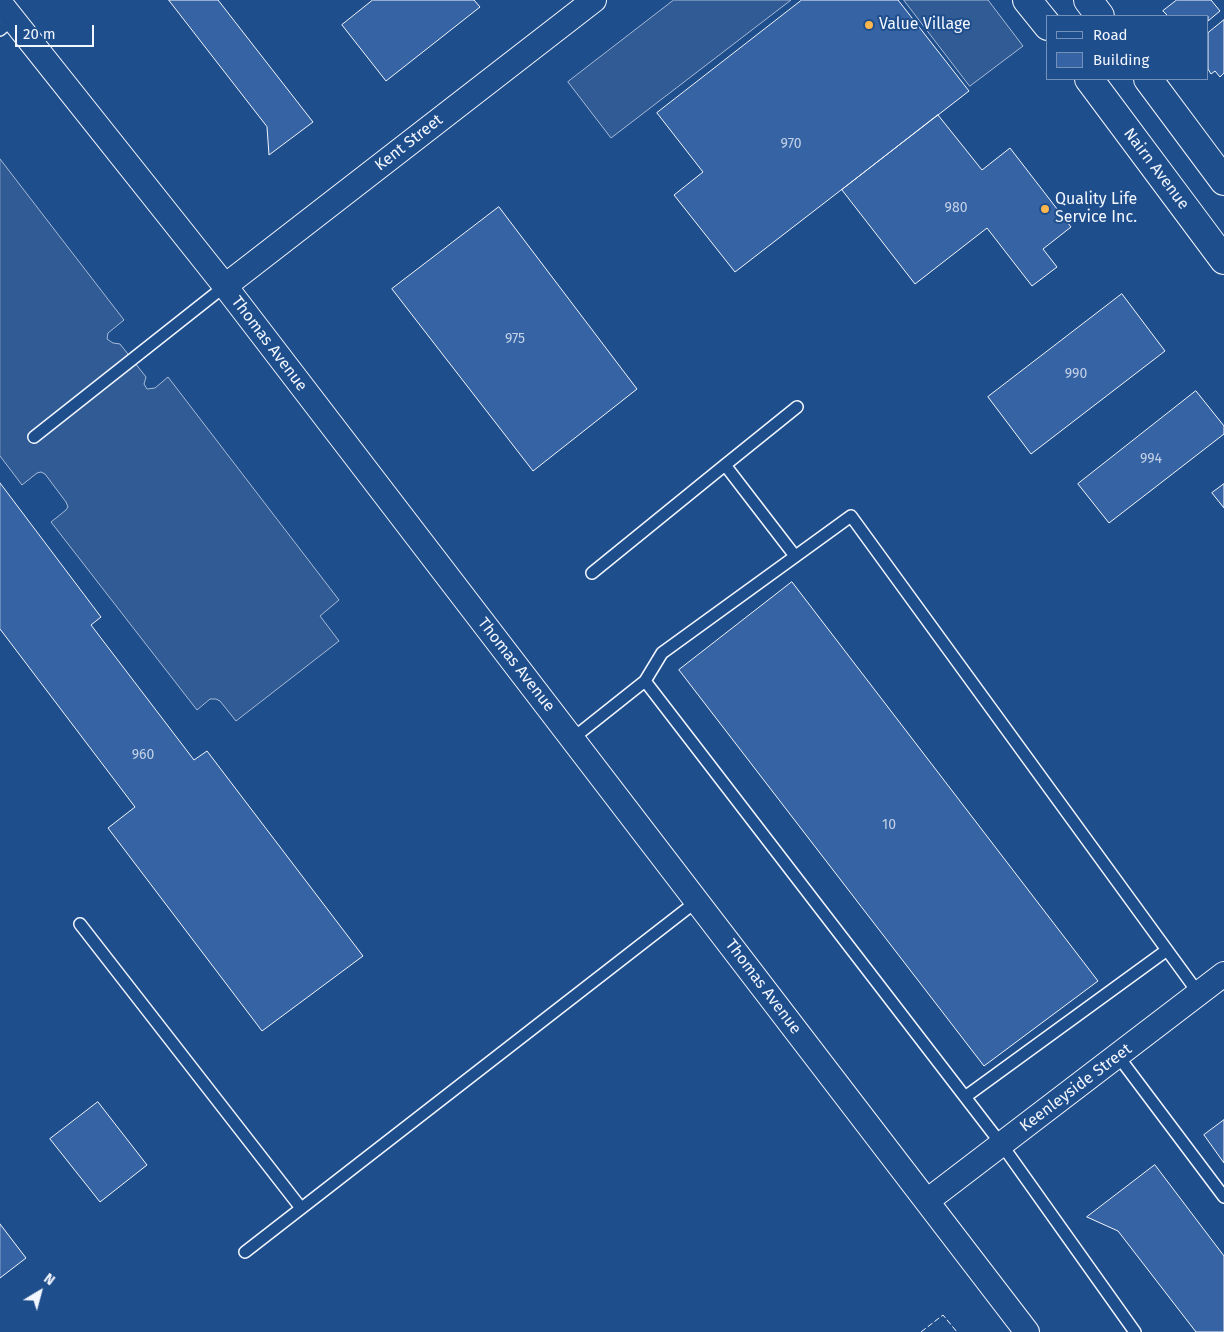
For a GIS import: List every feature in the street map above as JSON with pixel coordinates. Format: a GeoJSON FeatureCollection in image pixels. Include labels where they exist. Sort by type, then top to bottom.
{"type":"FeatureCollection","features":[{"type":"Feature","properties":{"kind":"main road"},"geometry":{"type":"LineString","coordinates":[[1027,0],[1046,24]]}},
{"type":"Feature","properties":{"kind":"main road"},"geometry":{"type":"LineString","coordinates":[[1088,0],[1099,15]]}},
{"type":"Feature","properties":{"kind":"main road","name":"Nairn Avenue"},"geometry":{"type":"LineString","coordinates":[[1090,80],[1224,260]]}},
{"type":"Feature","properties":{"kind":"main road"},"geometry":{"type":"LineString","coordinates":[[1149,80],[1224,181]]}},
{"type":"Feature","properties":{"kind":"street","name":"Kent Street"},"geometry":{"type":"LineString","coordinates":[[225,286],[594,0]]}},
{"type":"Feature","properties":{"kind":"street","name":"Thomas Avenue"},"geometry":{"type":"LineString","coordinates":[[4,17],[225,286],[1027,1332]]}},
{"type":"Feature","properties":{"kind":"street","name":"Keenleyside Street"},"geometry":{"type":"LineString","coordinates":[[927,1201],[1224,974]]}},
{"type":"Feature","properties":{"kind":"lane"},"geometry":{"type":"LineString","coordinates":[[34,437],[225,286]]}},
{"type":"Feature","properties":{"kind":"lane"},"geometry":{"type":"LineString","coordinates":[[592,573],[797,407]]}},
{"type":"Feature","properties":{"kind":"lane"},"geometry":{"type":"LineString","coordinates":[[725,465],[795,556]]}},
{"type":"Feature","properties":{"kind":"lane"},"geometry":{"type":"LineString","coordinates":[[572,739],[645,681],[662,653],[851,516],[1199,994]]}},
{"type":"Feature","properties":{"kind":"lane"},"geometry":{"type":"LineString","coordinates":[[645,681],[1002,1145],[1135,1332]]}},
{"type":"Feature","properties":{"kind":"lane"},"geometry":{"type":"LineString","coordinates":[[244,1252],[697,901]]}},
{"type":"Feature","properties":{"kind":"lane"},"geometry":{"type":"LineString","coordinates":[[80,924],[301,1208]]}},
{"type":"Feature","properties":{"kind":"lane"},"geometry":{"type":"LineString","coordinates":[[965,1097],[1167,950]]}},
{"type":"Feature","properties":{"kind":"lane"},"geometry":{"type":"LineString","coordinates":[[1118,1056],[1224,1197]]}},
{"type":"Feature","properties":{"kind":"shaded area"},"geometry":{"type":"Polygon","coordinates":[[[674,0],[791,0],[611,138],[568,82],[674,0]]]}},
{"type":"Feature","properties":{"kind":"shaded area"},"geometry":{"type":"Polygon","coordinates":[[[904,0],[988,0],[1023,46],[970,86],[904,0]]]}},
{"type":"Feature","properties":{"kind":"shaded area"},"geometry":{"type":"Polygon","coordinates":[[[0,159],[124,320],[108,333],[107,339],[113,343],[120,344],[146,377],[144,384],[147,389],[155,388],[168,377],[339,600],[320,616],[339,641],[236,721],[220,701],[216,699],[210,699],[197,710],[51,522],[68,507],[45,474],[37,473],[22,485],[0,456],[0,159]]]}},
{"type":"Feature","properties":{"kind":"building"},"geometry":{"type":"Polygon","coordinates":[[[169,0],[218,0],[313,122],[269,155],[267,127],[169,0]]]}},
{"type":"Feature","properties":{"kind":"building"},"geometry":{"type":"Polygon","coordinates":[[[373,0],[474,0],[480,7],[386,81],[342,25],[373,0]]]}},
{"type":"Feature","properties":{"kind":"building"},"geometry":{"type":"Polygon","coordinates":[[[802,0],[898,0],[969,91],[735,272],[674,195],[703,172],[657,113],[802,0]]]}},
{"type":"Feature","properties":{"kind":"building"},"geometry":{"type":"Polygon","coordinates":[[[1177,0],[1211,0],[1220,11],[1209,20],[1209,15],[1167,15],[1163,11],[1177,0]]]}},
{"type":"Feature","properties":{"kind":"building"},"geometry":{"type":"Polygon","coordinates":[[[1224,20],[1224,73],[1220,77],[1215,71],[1211,74],[1209,71],[1209,32],[1224,20]]]}},
{"type":"Feature","properties":{"kind":"building"},"geometry":{"type":"Polygon","coordinates":[[[938,115],[982,170],[1010,148],[1071,227],[1043,249],[1057,267],[1032,286],[987,228],[915,284],[842,190],[938,115]]]}},
{"type":"Feature","properties":{"kind":"building"},"geometry":{"type":"Polygon","coordinates":[[[499,207],[637,389],[533,471],[392,289],[499,207]]]}},
{"type":"Feature","properties":{"kind":"building"},"geometry":{"type":"Polygon","coordinates":[[[1122,294],[1165,351],[1031,454],[988,397],[1122,294]]]}},
{"type":"Feature","properties":{"kind":"building"},"geometry":{"type":"Polygon","coordinates":[[[1196,391],[1224,426],[1224,434],[1109,523],[1078,484],[1196,391]]]}},
{"type":"Feature","properties":{"kind":"building"},"geometry":{"type":"Polygon","coordinates":[[[0,483],[101,617],[91,625],[194,760],[207,751],[363,956],[262,1031],[108,828],[135,807],[0,629],[0,483]]]}},
{"type":"Feature","properties":{"kind":"building"},"geometry":{"type":"Polygon","coordinates":[[[1224,484],[1224,508],[1212,493],[1224,484]]]}},
{"type":"Feature","properties":{"kind":"building"},"geometry":{"type":"Polygon","coordinates":[[[792,582],[1098,981],[984,1066],[679,670],[792,582]]]}},
{"type":"Feature","properties":{"kind":"building"},"geometry":{"type":"Polygon","coordinates":[[[98,1102],[147,1165],[100,1202],[50,1139],[98,1102]]]}},
{"type":"Feature","properties":{"kind":"building"},"geometry":{"type":"Polygon","coordinates":[[[1224,1120],[1224,1163],[1204,1135],[1224,1120]]]}},
{"type":"Feature","properties":{"kind":"building"},"geometry":{"type":"Polygon","coordinates":[[[1155,1165],[1224,1256],[1224,1332],[1196,1332],[1118,1231],[1087,1217],[1155,1165]]]}},
{"type":"Feature","properties":{"kind":"building"},"geometry":{"type":"Polygon","coordinates":[[[0,1224],[26,1258],[0,1278],[0,1224]]]}},
{"type":"Feature","properties":{"kind":"fence"},"geometry":{"type":"LineString","coordinates":[[921,1332],[943,1315],[957,1332]]}},
{"type":"Feature","properties":{"kind":"place","name":"Value Village"},"geometry":{"type":"Point","coordinates":[869,25]}},
{"type":"Feature","properties":{"kind":"place","name":"Quality Life Service Inc."},"geometry":{"type":"Point","coordinates":[1045,209]}}]}
